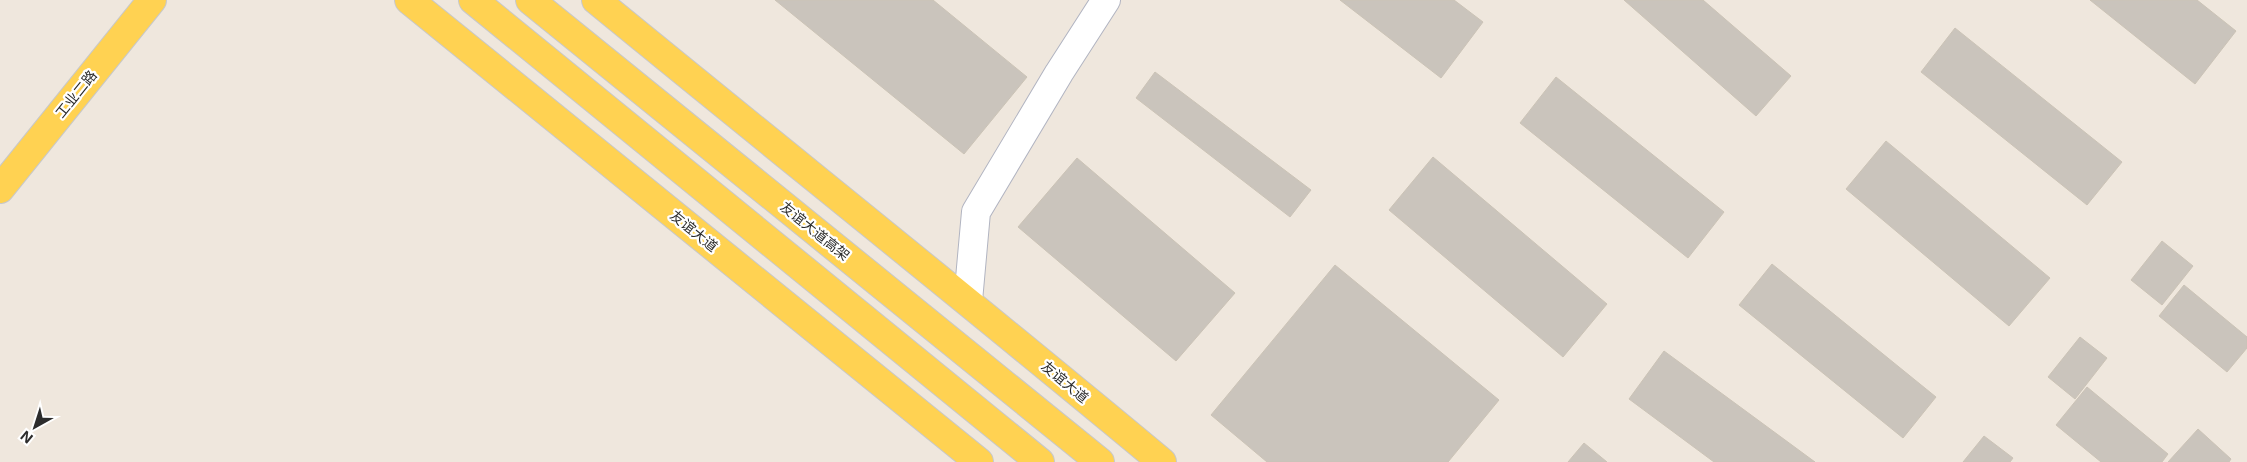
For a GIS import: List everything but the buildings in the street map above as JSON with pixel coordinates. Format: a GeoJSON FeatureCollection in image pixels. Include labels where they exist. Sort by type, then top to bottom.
{"type":"FeatureCollection","features":[{"type":"Feature","properties":{"kind":"main road","name":"工业二路"},"geometry":{"type":"LineString","coordinates":[[0,189],[152,0]]}},
{"type":"Feature","properties":{"kind":"main road","name":"友谊大道"},"geometry":{"type":"LineString","coordinates":[[409,0],[978,462]]}},
{"type":"Feature","properties":{"kind":"main road"},"geometry":{"type":"LineString","coordinates":[[473,0],[1040,462]]}},
{"type":"Feature","properties":{"kind":"main road","name":"友谊大道高架"},"geometry":{"type":"LineString","coordinates":[[530,0],[1100,462]]}},
{"type":"Feature","properties":{"kind":"main road","name":"友谊大道"},"geometry":{"type":"LineString","coordinates":[[596,0],[890,240],[968,301],[1162,462]]}},
{"type":"Feature","properties":{"kind":"lane"},"geometry":{"type":"LineString","coordinates":[[968,301],[976,212],[1059,73],[1106,0]]}}]}
